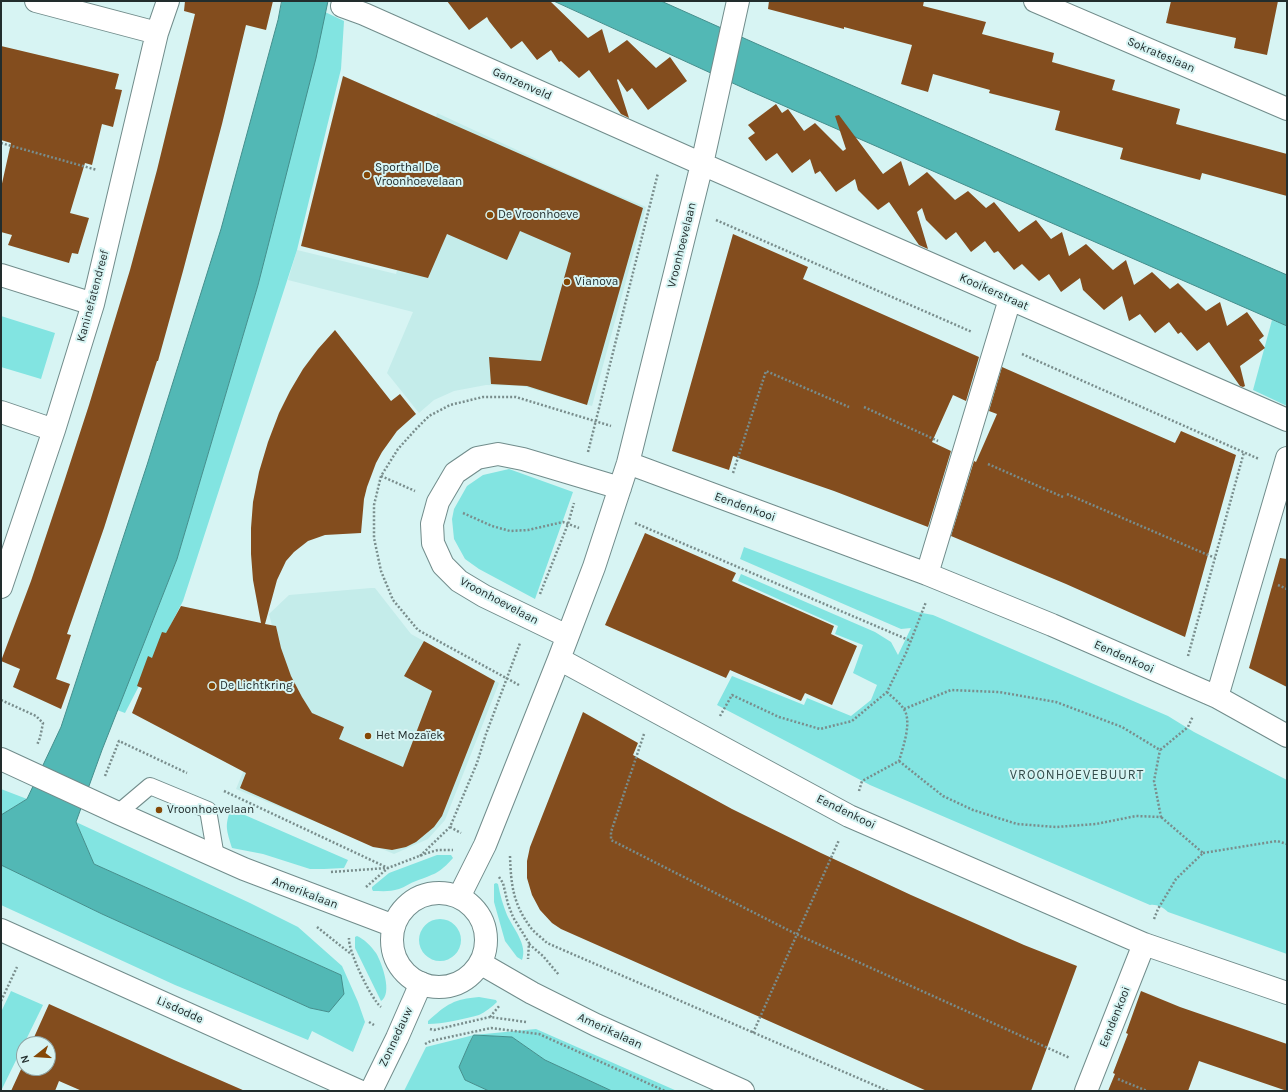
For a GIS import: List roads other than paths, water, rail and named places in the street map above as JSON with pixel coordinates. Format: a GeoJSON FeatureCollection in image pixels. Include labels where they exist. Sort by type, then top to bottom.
{"type":"FeatureCollection","features":[{"type":"Feature","properties":{"kind":"street"},"geometry":{"type":"LineString","coordinates":[[36,1],[157,33]]}},
{"type":"Feature","properties":{"kind":"street","name":"Kaninefatendreef"},"geometry":{"type":"LineString","coordinates":[[1,587],[54,430],[93,304],[124,178],[157,33],[168,1]]}},
{"type":"Feature","properties":{"kind":"street","name":"Vroonhoevelaan"},"geometry":{"type":"LineString","coordinates":[[459,897],[482,852],[559,658],[594,568],[628,463],[702,164],[738,1]]}},
{"type":"Feature","properties":{"kind":"street","name":"Sokrateslaan"},"geometry":{"type":"LineString","coordinates":[[1035,1],[1068,8],[1287,109]]}},
{"type":"Feature","properties":{"kind":"street","name":"Ganzenveld"},"geometry":{"type":"LineString","coordinates":[[342,6],[364,14],[702,164]]}},
{"type":"Feature","properties":{"kind":"street","name":"Kooikerstraat"},"geometry":{"type":"LineString","coordinates":[[702,164],[1287,420]]}},
{"type":"Feature","properties":{"kind":"street"},"geometry":{"type":"LineString","coordinates":[[1,275],[93,304]]}},
{"type":"Feature","properties":{"kind":"street"},"geometry":{"type":"LineString","coordinates":[[931,576],[1010,299]]}},
{"type":"Feature","properties":{"kind":"street"},"geometry":{"type":"LineString","coordinates":[[1,412],[54,430]]}},
{"type":"Feature","properties":{"kind":"street","name":"Vroonhoevelaan"},"geometry":{"type":"LineString","coordinates":[[567,636],[484,596],[459,581],[443,565],[433,543],[432,524],[438,502],[455,473],[477,458],[498,454],[523,459],[620,488]]}},
{"type":"Feature","properties":{"kind":"street"},"geometry":{"type":"LineString","coordinates":[[1211,695],[1287,458]]}},
{"type":"Feature","properties":{"kind":"street","name":"Eendenkooi"},"geometry":{"type":"LineString","coordinates":[[628,463],[931,576],[1052,625],[1211,695],[1287,736]]}},
{"type":"Feature","properties":{"kind":"street","name":"Eendenkooi"},"geometry":{"type":"LineString","coordinates":[[559,658],[849,816],[1144,944],[1287,993]]}},
{"type":"Feature","properties":{"kind":"street","name":"Amerikalaan"},"geometry":{"type":"LineString","coordinates":[[1,759],[216,857],[259,875],[394,926]]}},
{"type":"Feature","properties":{"kind":"street"},"geometry":{"type":"LineString","coordinates":[[443,893],[459,897],[470,904],[478,914],[484,926],[486,939],[480,964],[471,974],[460,982],[448,986],[434,986],[421,983],[407,974],[396,960],[392,943],[394,926],[401,912],[413,901],[428,894],[443,893]]}},
{"type":"Feature","properties":{"kind":"street","name":"Lisdodde"},"geometry":{"type":"LineString","coordinates":[[1,930],[359,1091]]}},
{"type":"Feature","properties":{"kind":"street","name":"Eendenkooi"},"geometry":{"type":"LineString","coordinates":[[1086,1091],[1144,944]]}},
{"type":"Feature","properties":{"kind":"street","name":"Amerikalaan"},"geometry":{"type":"LineString","coordinates":[[480,964],[532,993],[596,1025],[743,1091]]}},
{"type":"Feature","properties":{"kind":"street","name":"Zonnedauw"},"geometry":{"type":"LineString","coordinates":[[371,1091],[421,983]]}},
{"type":"Feature","properties":{"kind":"lane"},"geometry":{"type":"LineString","coordinates":[[118,813],[150,786],[208,810],[216,857]]}},
{"type":"Feature","properties":{"kind":"place","name":"Sporthal De Vroonhoevelaan"},"geometry":{"type":"Point","coordinates":[367,175]}},
{"type":"Feature","properties":{"kind":"place","name":"De Vroonhoeve"},"geometry":{"type":"Point","coordinates":[490,215]}},
{"type":"Feature","properties":{"kind":"place","name":"Vianova"},"geometry":{"type":"Point","coordinates":[567,282]}},
{"type":"Feature","properties":{"kind":"place","name":"De Lichtkring"},"geometry":{"type":"Point","coordinates":[212,686]}},
{"type":"Feature","properties":{"kind":"place","name":"Het Mozaïek"},"geometry":{"type":"Point","coordinates":[368,736]}},
{"type":"Feature","properties":{"kind":"place","name":"Vroonhoevelaan"},"geometry":{"type":"Point","coordinates":[159,810]}},
{"type":"Feature","properties":{"kind":"district","name":"VROONHOEVEBUURT"},"geometry":{"type":"Point","coordinates":[1077,775]}}]}
